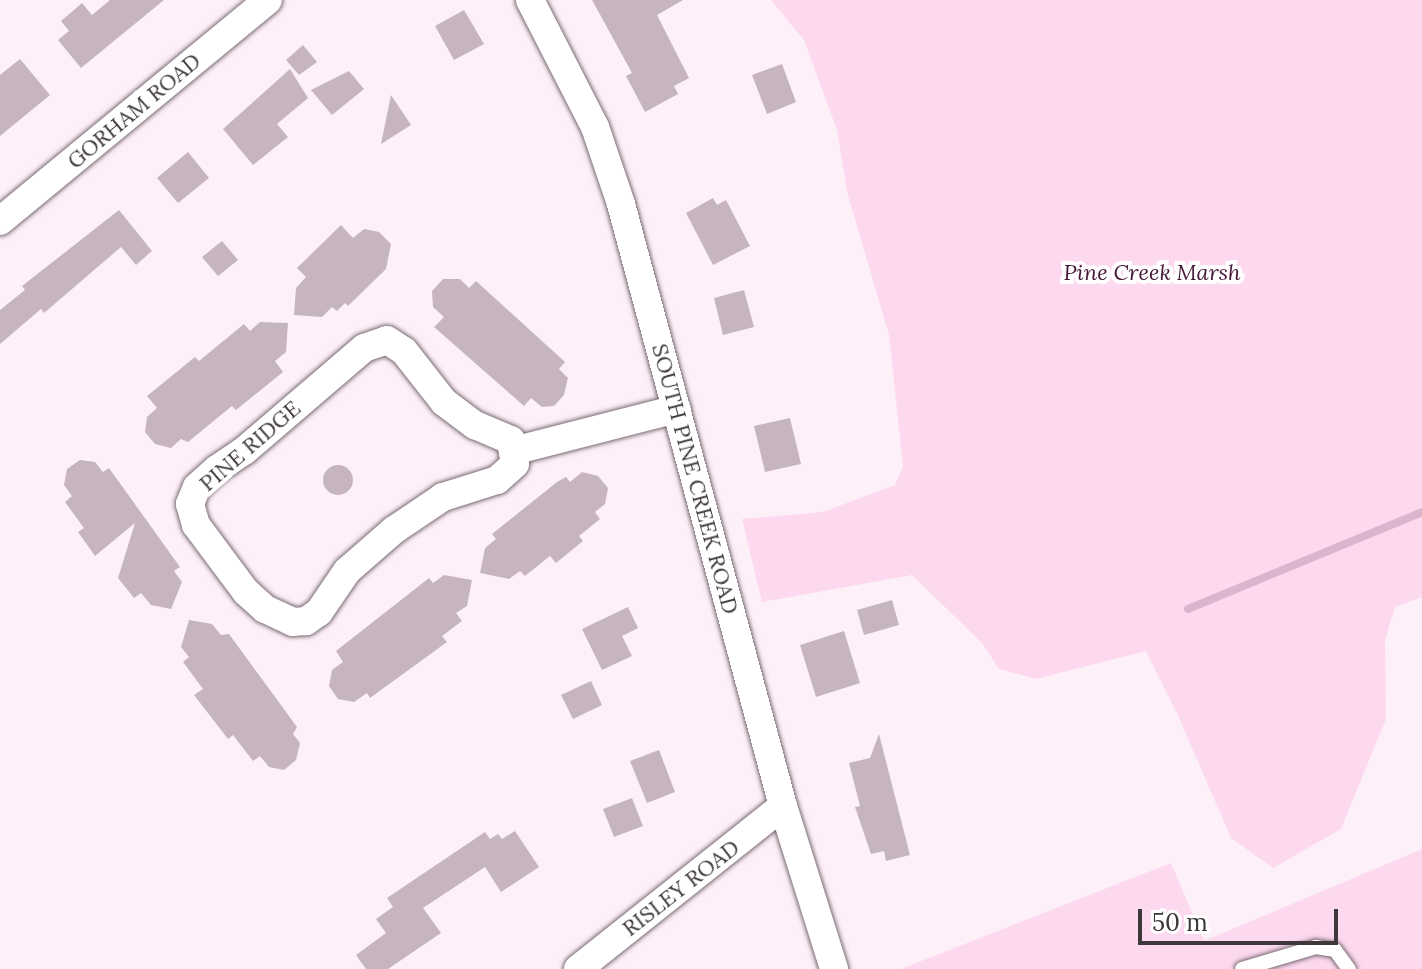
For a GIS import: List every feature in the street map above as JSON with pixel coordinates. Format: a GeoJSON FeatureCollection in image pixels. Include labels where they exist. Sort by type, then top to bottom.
{"type":"FeatureCollection","features":[{"type":"Feature","properties":{"kind":"street","name":"GORHAM ROAD"},"geometry":{"type":"LineString","coordinates":[[0,221],[268,0]]}},
{"type":"Feature","properties":{"kind":"street","name":"SOUTH PINE CREEK ROAD"},"geometry":{"type":"LineString","coordinates":[[530,0],[595,127],[625,218],[783,806],[834,969]]}},
{"type":"Feature","properties":{"kind":"street","name":"PINE RIDGE"},"geometry":{"type":"LineString","coordinates":[[387,340],[404,351],[444,402],[475,425],[511,440],[513,451],[515,464],[497,480],[443,497],[394,530],[347,571],[319,612],[306,621],[293,622],[265,609],[246,592],[196,525],[190,504],[197,487],[217,469],[244,451],[364,348],[387,340]]}},
{"type":"Feature","properties":{"kind":"street"},"geometry":{"type":"LineString","coordinates":[[513,451],[677,409]]}},
{"type":"Feature","properties":{"kind":"street","name":"RISLEY ROAD"},"geometry":{"type":"LineString","coordinates":[[578,969],[783,806]]}},
{"type":"Feature","properties":{"kind":"lane"},"geometry":{"type":"LineString","coordinates":[[1242,969],[1316,947],[1335,950],[1349,969]]}},
{"type":"Feature","properties":{"kind":"green space","name":"Pine Creek Marsh"},"geometry":{"type":"Polygon","coordinates":[[[771,0],[1422,0],[1422,597],[1395,607],[1385,640],[1386,719],[1341,829],[1273,868],[1231,838],[1177,713],[1146,651],[1036,679],[999,669],[982,643],[912,575],[762,602],[742,519],[823,512],[895,485],[903,466],[889,335],[847,192],[837,130],[804,40],[771,0]]]}},
{"type":"Feature","properties":{"kind":"green space"},"geometry":{"type":"Polygon","coordinates":[[[1422,849],[1422,969],[901,969],[1171,863],[1204,941],[1422,849]]]}},
{"type":"Feature","properties":{"kind":"building"},"geometry":{"type":"Polygon","coordinates":[[[110,0],[164,0],[81,68],[58,40],[69,31],[61,21],[82,3],[92,15],[110,0]]]}},
{"type":"Feature","properties":{"kind":"building"},"geometry":{"type":"Polygon","coordinates":[[[592,0],[683,0],[657,15],[689,78],[674,86],[678,94],[645,112],[626,76],[632,73],[592,0]]]}},
{"type":"Feature","properties":{"kind":"building"},"geometry":{"type":"Polygon","coordinates":[[[464,10],[484,44],[454,60],[435,26],[464,10]]]}},
{"type":"Feature","properties":{"kind":"building"},"geometry":{"type":"Polygon","coordinates":[[[303,45],[317,62],[299,75],[286,60],[303,45]]]}},
{"type":"Feature","properties":{"kind":"building"},"geometry":{"type":"Polygon","coordinates":[[[20,59],[50,95],[0,136],[0,75],[20,59]]]}},
{"type":"Feature","properties":{"kind":"building"},"geometry":{"type":"Polygon","coordinates":[[[782,64],[796,102],[767,114],[752,75],[782,64]]]}},
{"type":"Feature","properties":{"kind":"building"},"geometry":{"type":"Polygon","coordinates":[[[290,69],[308,98],[277,124],[288,137],[253,165],[223,129],[290,69]]]}},
{"type":"Feature","properties":{"kind":"building"},"geometry":{"type":"Polygon","coordinates":[[[349,71],[364,89],[332,115],[311,90],[349,71]]]}},
{"type":"Feature","properties":{"kind":"building"},"geometry":{"type":"Polygon","coordinates":[[[391,95],[411,125],[381,144],[391,95]]]}},
{"type":"Feature","properties":{"kind":"building"},"geometry":{"type":"Polygon","coordinates":[[[188,152],[209,178],[178,203],[157,178],[188,152]]]}},
{"type":"Feature","properties":{"kind":"building"},"geometry":{"type":"Polygon","coordinates":[[[713,198],[717,205],[726,200],[750,246],[713,265],[686,213],[713,198]]]}},
{"type":"Feature","properties":{"kind":"building"},"geometry":{"type":"Polygon","coordinates":[[[119,210],[152,251],[136,265],[121,247],[44,313],[41,309],[0,344],[0,310],[25,290],[22,286],[119,210]]]}},
{"type":"Feature","properties":{"kind":"building"},"geometry":{"type":"Polygon","coordinates":[[[341,225],[353,238],[364,229],[379,232],[391,244],[386,269],[348,306],[345,303],[337,311],[332,307],[322,317],[294,315],[296,288],[306,277],[297,268],[341,225]]]}},
{"type":"Feature","properties":{"kind":"building"},"geometry":{"type":"Polygon","coordinates":[[[222,241],[238,260],[218,276],[202,257],[222,241]]]}},
{"type":"Feature","properties":{"kind":"building"},"geometry":{"type":"Polygon","coordinates":[[[443,279],[460,279],[469,288],[476,281],[565,362],[559,369],[568,378],[564,395],[554,406],[542,407],[531,398],[524,406],[434,327],[444,317],[433,307],[432,291],[443,279]]]}},
{"type":"Feature","properties":{"kind":"building"},"geometry":{"type":"Polygon","coordinates":[[[744,290],[754,327],[723,335],[714,298],[744,290]]]}},
{"type":"Feature","properties":{"kind":"building"},"geometry":{"type":"Polygon","coordinates":[[[260,322],[288,323],[286,352],[275,361],[283,372],[236,410],[232,406],[188,442],[181,439],[171,448],[155,444],[145,432],[147,417],[157,408],[147,396],[195,357],[199,361],[244,324],[250,331],[260,322]]]}},
{"type":"Feature","properties":{"kind":"building"},"geometry":{"type":"Polygon","coordinates":[[[790,418],[801,464],[765,472],[754,426],[790,418]]]}},
{"type":"Feature","properties":{"kind":"building"},"geometry":{"type":"Polygon","coordinates":[[[80,460],[95,462],[103,472],[109,468],[180,567],[174,571],[182,582],[171,609],[151,605],[141,593],[134,598],[118,578],[135,523],[95,556],[78,532],[84,528],[65,502],[72,496],[64,485],[67,469],[80,460]]]}},
{"type":"Feature","properties":{"kind":"building"},"geometry":{"type":"Polygon","coordinates":[[[338,465],[344,466],[352,474],[352,486],[344,494],[338,495],[332,494],[324,486],[323,480],[324,474],[332,466],[338,465]]]}},
{"type":"Feature","properties":{"kind":"building"},"geometry":{"type":"Polygon","coordinates":[[[582,472],[598,476],[608,488],[605,504],[595,512],[600,519],[579,536],[583,541],[556,563],[550,556],[525,576],[520,571],[509,579],[480,573],[485,548],[496,539],[492,534],[557,482],[566,477],[570,482],[582,472]]]}},
{"type":"Feature","properties":{"kind":"building"},"geometry":{"type":"Polygon","coordinates":[[[444,575],[472,580],[467,606],[456,613],[462,621],[442,636],[447,642],[370,698],[367,693],[354,702],[338,699],[329,686],[332,670],[343,662],[336,651],[429,578],[433,583],[444,575]]]}},
{"type":"Feature","properties":{"kind":"building"},"geometry":{"type":"Polygon","coordinates":[[[892,600],[899,625],[864,635],[857,610],[892,600]]]}},
{"type":"Feature","properties":{"kind":"building"},"geometry":{"type":"Polygon","coordinates":[[[628,607],[638,628],[622,636],[632,656],[602,670],[582,629],[628,607]]]}},
{"type":"Feature","properties":{"kind":"building"},"geometry":{"type":"Polygon","coordinates":[[[189,620],[212,624],[221,635],[229,634],[297,727],[293,734],[300,743],[296,760],[284,770],[269,767],[260,756],[253,761],[233,735],[228,739],[194,695],[203,689],[183,662],[189,657],[181,647],[189,620]]]}},
{"type":"Feature","properties":{"kind":"building"},"geometry":{"type":"Polygon","coordinates":[[[844,631],[860,683],[816,697],[800,645],[844,631]]]}},
{"type":"Feature","properties":{"kind":"building"},"geometry":{"type":"Polygon","coordinates":[[[591,681],[602,705],[573,719],[561,695],[591,681]]]}},
{"type":"Feature","properties":{"kind":"building"},"geometry":{"type":"Polygon","coordinates":[[[879,734],[910,855],[886,861],[884,851],[871,854],[855,807],[860,806],[849,763],[870,758],[879,734]]]}},
{"type":"Feature","properties":{"kind":"building"},"geometry":{"type":"Polygon","coordinates":[[[659,750],[675,792],[647,803],[630,761],[659,750]]]}},
{"type":"Feature","properties":{"kind":"building"},"geometry":{"type":"Polygon","coordinates":[[[632,798],[643,826],[614,837],[603,809],[632,798]]]}},
{"type":"Feature","properties":{"kind":"building"},"geometry":{"type":"Polygon","coordinates":[[[515,831],[539,867],[501,892],[485,867],[423,908],[441,933],[388,969],[366,969],[356,955],[386,933],[376,919],[393,907],[387,898],[485,832],[490,839],[498,834],[502,839],[515,831]]]}},
{"type":"Feature","properties":{"kind":"waterway"},"geometry":{"type":"LineString","coordinates":[[1188,609],[1422,512]]}}]}
